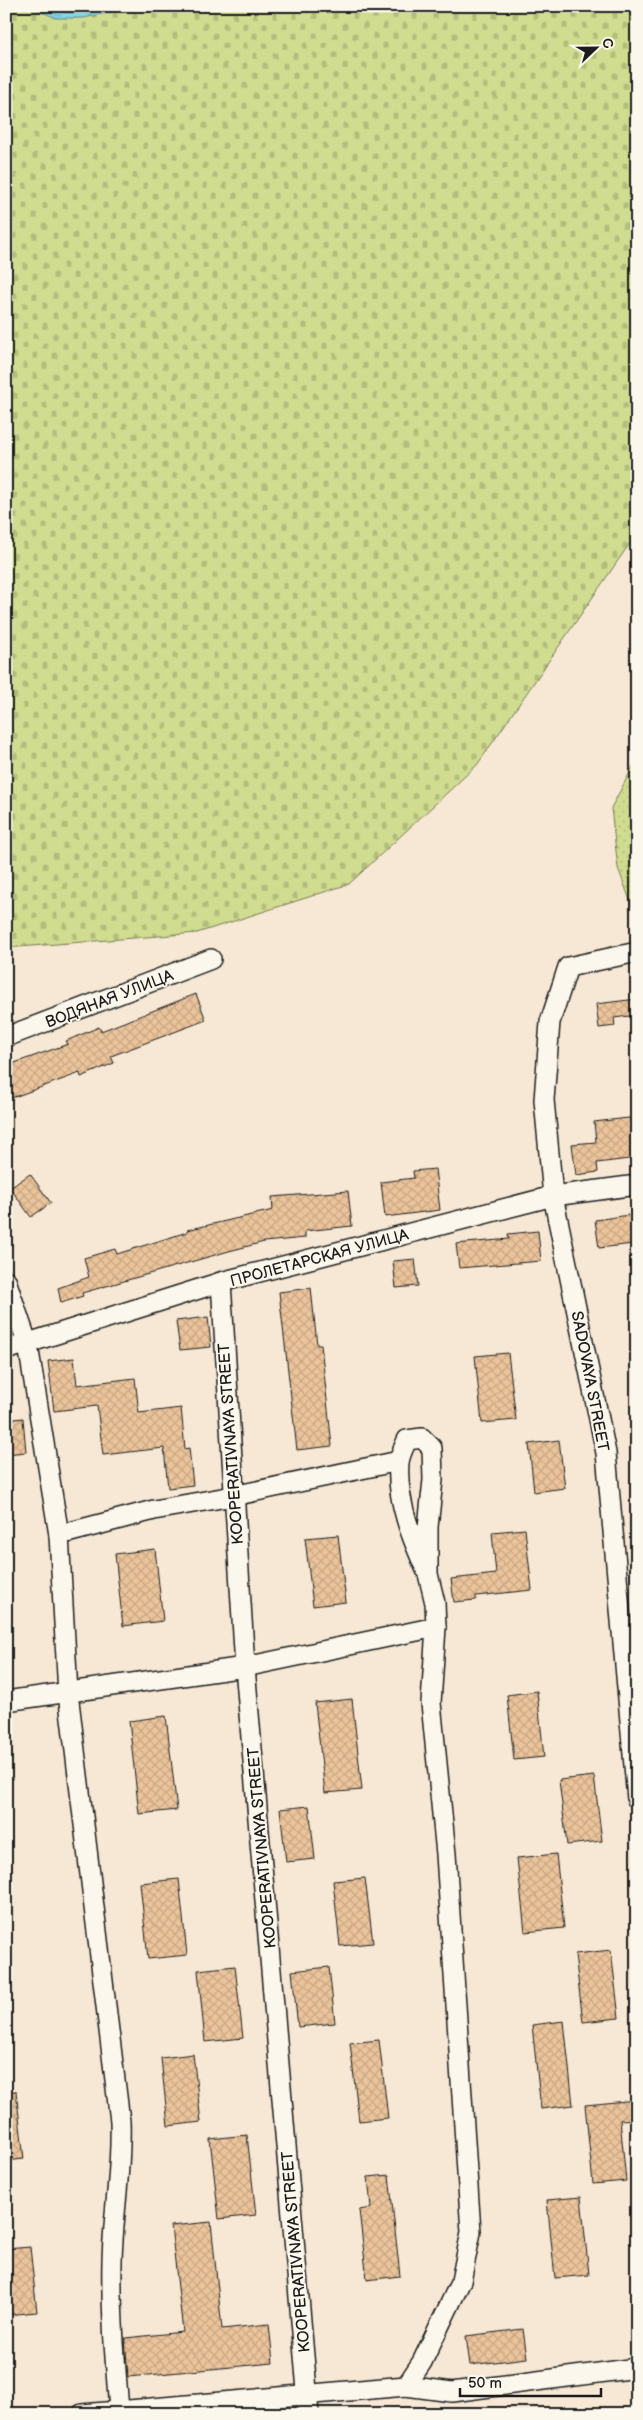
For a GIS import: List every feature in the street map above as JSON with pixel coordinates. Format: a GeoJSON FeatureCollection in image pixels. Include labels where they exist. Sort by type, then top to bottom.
{"type":"FeatureCollection","features":[{"type":"Feature","properties":{"kind":"street","name":"SADOVAYA STREET"},"geometry":{"type":"LineString","coordinates":[[637,952],[568,967],[550,1022],[544,1100],[553,1196],[606,1453],[637,1799]]}},
{"type":"Feature","properties":{"kind":"street","name":"ВОДЯНАЯ УЛИЦА"},"geometry":{"type":"LineString","coordinates":[[6,1037],[211,959]]}},
{"type":"Feature","properties":{"kind":"street","name":"ПРОЛЕТАРСКАЯ УЛИЦА"},"geometry":{"type":"LineString","coordinates":[[6,1350],[28,1345],[221,1282],[553,1196],[637,1185]]}},
{"type":"Feature","properties":{"kind":"street"},"geometry":{"type":"LineString","coordinates":[[6,1280],[28,1345],[60,1534],[68,1693],[120,2121],[121,2148],[112,2260],[113,2335],[119,2410]]}},
{"type":"Feature","properties":{"kind":"street","name":"KOOPERATIVNAYA STREET"},"geometry":{"type":"LineString","coordinates":[[221,1282],[233,1496],[246,1667],[309,2414]]}},
{"type":"Feature","properties":{"kind":"street"},"geometry":{"type":"LineString","coordinates":[[406,2386],[422,2362],[461,2281],[471,2232],[448,1873],[431,1703],[436,1627],[435,1603],[428,1574],[414,1544],[406,1518],[399,1461],[407,1440],[422,1438],[432,1448],[433,1480],[428,1527],[428,1574]]}},
{"type":"Feature","properties":{"kind":"street"},"geometry":{"type":"LineString","coordinates":[[60,1534],[154,1510],[233,1496],[399,1461]]}},
{"type":"Feature","properties":{"kind":"street"},"geometry":{"type":"LineString","coordinates":[[6,1701],[246,1667],[436,1627]]}},
{"type":"Feature","properties":{"kind":"street"},"geometry":{"type":"LineString","coordinates":[[82,2414],[406,2386],[452,2392],[637,2368]]}},
{"type":"Feature","properties":{"kind":"green space"},"geometry":{"type":"Polygon","coordinates":[[[6,6],[637,6],[637,533],[477,765],[349,884],[197,933],[6,948],[6,6]]]}},
{"type":"Feature","properties":{"kind":"green space"},"geometry":{"type":"Polygon","coordinates":[[[637,759],[637,919],[618,868],[611,808],[637,759]]]}},
{"type":"Feature","properties":{"kind":"water"},"geometry":{"type":"Polygon","coordinates":[[[26,6],[138,6],[84,18],[57,18],[26,6]]]}},
{"type":"Feature","properties":{"kind":"building"},"geometry":{"type":"Polygon","coordinates":[[[196,994],[206,1020],[111,1056],[114,1063],[81,1077],[80,1073],[6,1100],[6,1066],[68,1044],[66,1041],[99,1027],[101,1031],[196,994]]]}},
{"type":"Feature","properties":{"kind":"building"},"geometry":{"type":"Polygon","coordinates":[[[637,999],[637,1015],[614,1018],[615,1026],[599,1028],[596,1004],[637,999]]]}},
{"type":"Feature","properties":{"kind":"building"},"geometry":{"type":"Polygon","coordinates":[[[637,1117],[637,1158],[597,1163],[598,1172],[576,1175],[572,1144],[596,1142],[594,1122],[637,1117]]]}},
{"type":"Feature","properties":{"kind":"building"},"geometry":{"type":"Polygon","coordinates":[[[435,1169],[440,1210],[385,1217],[381,1182],[414,1178],[413,1171],[435,1169]]]}},
{"type":"Feature","properties":{"kind":"building"},"geometry":{"type":"Polygon","coordinates":[[[30,1174],[51,1203],[31,1217],[10,1188],[30,1174]]]}},
{"type":"Feature","properties":{"kind":"building"},"geometry":{"type":"Polygon","coordinates":[[[348,1191],[352,1226],[305,1231],[305,1238],[264,1242],[229,1251],[82,1293],[83,1296],[61,1303],[58,1288],[89,1277],[84,1258],[115,1249],[117,1254],[187,1232],[187,1230],[273,1210],[272,1197],[348,1191]]]}},
{"type":"Feature","properties":{"kind":"building"},"geometry":{"type":"Polygon","coordinates":[[[629,1215],[633,1244],[599,1248],[595,1220],[629,1215]]]}},
{"type":"Feature","properties":{"kind":"building"},"geometry":{"type":"Polygon","coordinates":[[[538,1231],[541,1261],[459,1268],[456,1244],[509,1239],[508,1234],[538,1231]]]}},
{"type":"Feature","properties":{"kind":"building"},"geometry":{"type":"Polygon","coordinates":[[[415,1259],[418,1286],[396,1288],[393,1261],[415,1259]]]}},
{"type":"Feature","properties":{"kind":"building"},"geometry":{"type":"Polygon","coordinates":[[[311,1288],[317,1345],[321,1345],[332,1446],[297,1450],[279,1292],[311,1288]]]}},
{"type":"Feature","properties":{"kind":"building"},"geometry":{"type":"Polygon","coordinates":[[[208,1317],[211,1347],[180,1350],[176,1321],[208,1317]]]}},
{"type":"Feature","properties":{"kind":"building"},"geometry":{"type":"Polygon","coordinates":[[[508,1353],[516,1420],[482,1423],[475,1356],[508,1353]]]}},
{"type":"Feature","properties":{"kind":"building"},"geometry":{"type":"Polygon","coordinates":[[[74,1358],[77,1385],[135,1378],[139,1413],[181,1408],[185,1449],[189,1448],[193,1485],[168,1488],[164,1448],[103,1455],[97,1406],[54,1411],[48,1361],[74,1358]]]}},
{"type":"Feature","properties":{"kind":"building"},"geometry":{"type":"Polygon","coordinates":[[[23,1418],[26,1452],[6,1454],[6,1420],[23,1418]]]}},
{"type":"Feature","properties":{"kind":"building"},"geometry":{"type":"Polygon","coordinates":[[[559,1440],[565,1488],[534,1492],[529,1444],[559,1440]]]}},
{"type":"Feature","properties":{"kind":"building"},"geometry":{"type":"Polygon","coordinates":[[[525,1529],[532,1590],[476,1596],[476,1600],[454,1602],[451,1579],[496,1574],[492,1532],[525,1529]]]}},
{"type":"Feature","properties":{"kind":"building"},"geometry":{"type":"Polygon","coordinates":[[[338,1535],[346,1602],[313,1606],[305,1538],[338,1535]]]}},
{"type":"Feature","properties":{"kind":"building"},"geometry":{"type":"Polygon","coordinates":[[[155,1549],[163,1621],[123,1626],[115,1554],[155,1549]]]}},
{"type":"Feature","properties":{"kind":"building"},"geometry":{"type":"Polygon","coordinates":[[[537,1691],[544,1757],[514,1760],[507,1695],[537,1691]]]}},
{"type":"Feature","properties":{"kind":"building"},"geometry":{"type":"Polygon","coordinates":[[[352,1699],[362,1790],[325,1793],[315,1703],[352,1699]]]}},
{"type":"Feature","properties":{"kind":"building"},"geometry":{"type":"Polygon","coordinates":[[[166,1716],[177,1810],[139,1814],[129,1721],[166,1716]]]}},
{"type":"Feature","properties":{"kind":"building"},"geometry":{"type":"Polygon","coordinates":[[[594,1776],[602,1841],[567,1845],[559,1780],[594,1776]]]}},
{"type":"Feature","properties":{"kind":"building"},"geometry":{"type":"Polygon","coordinates":[[[309,1806],[315,1859],[286,1862],[280,1809],[309,1806]]]}},
{"type":"Feature","properties":{"kind":"building"},"geometry":{"type":"Polygon","coordinates":[[[556,1854],[564,1928],[525,1932],[517,1858],[556,1854]]]}},
{"type":"Feature","properties":{"kind":"building"},"geometry":{"type":"Polygon","coordinates":[[[365,1878],[373,1943],[340,1946],[333,1881],[365,1878]]]}},
{"type":"Feature","properties":{"kind":"building"},"geometry":{"type":"Polygon","coordinates":[[[179,1879],[187,1955],[148,1959],[140,1883],[179,1879]]]}},
{"type":"Feature","properties":{"kind":"building"},"geometry":{"type":"Polygon","coordinates":[[[611,1950],[619,2018],[583,2022],[575,1954],[611,1950]]]}},
{"type":"Feature","properties":{"kind":"building"},"geometry":{"type":"Polygon","coordinates":[[[235,1966],[243,2038],[205,2042],[198,1970],[235,1966]]]}},
{"type":"Feature","properties":{"kind":"building"},"geometry":{"type":"Polygon","coordinates":[[[329,1967],[335,2023],[298,2027],[292,1971],[329,1967]]]}},
{"type":"Feature","properties":{"kind":"building"},"geometry":{"type":"Polygon","coordinates":[[[564,2021],[573,2105],[541,2109],[532,2025],[564,2021]]]}},
{"type":"Feature","properties":{"kind":"building"},"geometry":{"type":"Polygon","coordinates":[[[379,2040],[388,2118],[359,2121],[350,2043],[379,2040]]]}},
{"type":"Feature","properties":{"kind":"building"},"geometry":{"type":"Polygon","coordinates":[[[193,2054],[201,2122],[168,2126],[161,2058],[193,2054]]]}},
{"type":"Feature","properties":{"kind":"building"},"geometry":{"type":"Polygon","coordinates":[[[16,2091],[24,2159],[6,2161],[6,2092],[16,2091]]]}},
{"type":"Feature","properties":{"kind":"building"},"geometry":{"type":"Polygon","coordinates":[[[637,2100],[637,2119],[620,2120],[626,2181],[593,2184],[585,2105],[637,2100]]]}},
{"type":"Feature","properties":{"kind":"building"},"geometry":{"type":"Polygon","coordinates":[[[247,2135],[256,2215],[219,2219],[210,2139],[247,2135]]]}},
{"type":"Feature","properties":{"kind":"building"},"geometry":{"type":"Polygon","coordinates":[[[389,2175],[400,2276],[367,2280],[359,2210],[371,2208],[368,2177],[389,2175]]]}},
{"type":"Feature","properties":{"kind":"building"},"geometry":{"type":"Polygon","coordinates":[[[581,2197],[589,2275],[555,2278],[547,2200],[581,2197]]]}},
{"type":"Feature","properties":{"kind":"building"},"geometry":{"type":"Polygon","coordinates":[[[211,2222],[222,2329],[269,2324],[273,2363],[128,2377],[125,2338],[183,2332],[171,2226],[211,2222]]]}},
{"type":"Feature","properties":{"kind":"building"},"geometry":{"type":"Polygon","coordinates":[[[30,2247],[37,2312],[6,2315],[6,2249],[30,2247]]]}},
{"type":"Feature","properties":{"kind":"building"},"geometry":{"type":"Polygon","coordinates":[[[523,2329],[527,2358],[470,2365],[466,2336],[523,2329]]]}}]}
